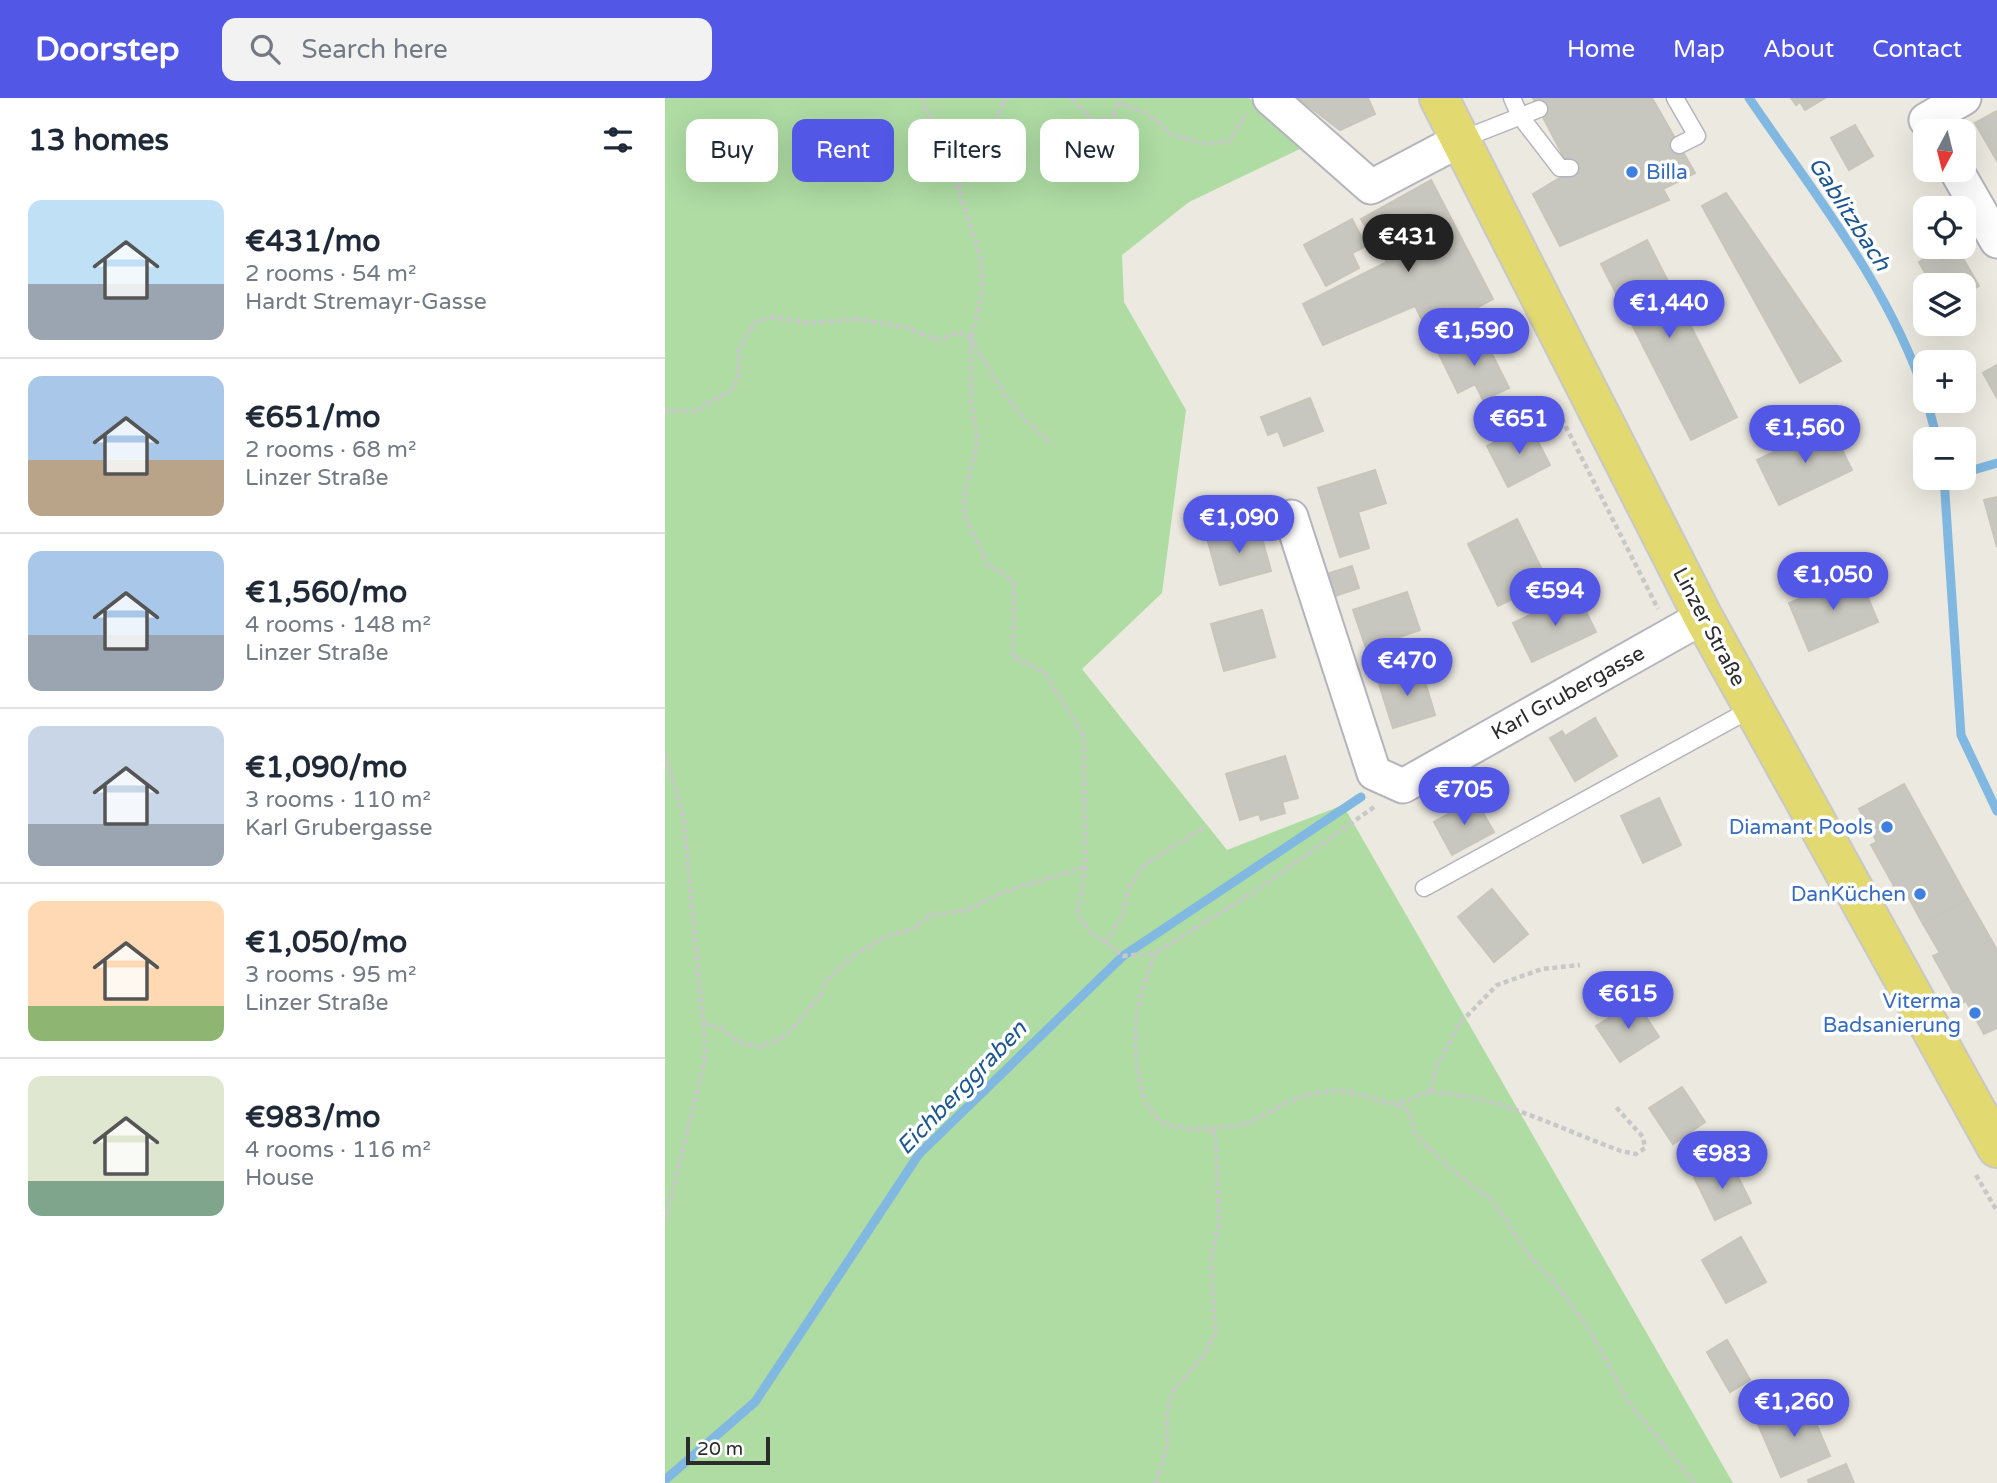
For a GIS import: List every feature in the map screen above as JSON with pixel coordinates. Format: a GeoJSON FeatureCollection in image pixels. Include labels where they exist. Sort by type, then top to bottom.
{"type":"FeatureCollection","features":[{"type":"Feature","properties":{"kind":"main road","name":"Linzer Straße"},"geometry":{"type":"LineString","coordinates":[[1439,98],[1703,617],[1997,1147]]}},
{"type":"Feature","properties":{"kind":"street"},"geometry":{"type":"LineString","coordinates":[[1924,116],[1964,98]]}},
{"type":"Feature","properties":{"kind":"street"},"geometry":{"type":"LineString","coordinates":[[1260,103],[1371,187],[1460,140]]}},
{"type":"Feature","properties":{"kind":"street"},"geometry":{"type":"LineString","coordinates":[[1963,182],[1997,241]]}},
{"type":"Feature","properties":{"kind":"street"},"geometry":{"type":"LineString","coordinates":[[1291,517],[1374,773],[1403,786]]}},
{"type":"Feature","properties":{"kind":"street","name":"Karl Grubergasse"},"geometry":{"type":"LineString","coordinates":[[1403,786],[1703,617]]}},
{"type":"Feature","properties":{"kind":"lane"},"geometry":{"type":"LineString","coordinates":[[1512,98],[1520,116],[1560,168],[1570,168]]}},
{"type":"Feature","properties":{"kind":"lane"},"geometry":{"type":"LineString","coordinates":[[1675,98],[1697,136],[1679,145]]}},
{"type":"Feature","properties":{"kind":"lane"},"geometry":{"type":"LineString","coordinates":[[1460,140],[1539,109]]}},
{"type":"Feature","properties":{"kind":"lane"},"geometry":{"type":"LineString","coordinates":[[1424,888],[1753,708]]}},
{"type":"Feature","properties":{"kind":"path"},"geometry":{"type":"LineString","coordinates":[[922,98],[959,191],[981,259],[982,294],[971,339],[971,402],[978,440],[965,491],[964,515],[989,566],[1006,574],[1014,585],[1013,657],[1044,672],[1084,736],[1085,867],[1078,914],[1089,931],[1123,956],[1155,953],[1260,888],[1403,786]]}},
{"type":"Feature","properties":{"kind":"path"},"geometry":{"type":"LineString","coordinates":[[959,191],[964,169],[981,141],[994,128],[1005,99],[1009,98]]}},
{"type":"Feature","properties":{"kind":"path"},"geometry":{"type":"LineString","coordinates":[[1072,98],[1091,120],[1102,122],[1113,117],[1117,102],[1146,113],[1171,134],[1206,144],[1229,141],[1260,103]]}},
{"type":"Feature","properties":{"kind":"path"},"geometry":{"type":"LineString","coordinates":[[665,411],[695,411],[731,390],[738,379],[739,350],[754,323],[770,317],[810,323],[859,319],[908,328],[937,340],[960,332],[971,339],[1012,408],[1029,426],[1052,443]]}},
{"type":"Feature","properties":{"kind":"path"},"geometry":{"type":"LineString","coordinates":[[665,754],[683,814],[706,1054],[665,1223]]}},
{"type":"Feature","properties":{"kind":"path"},"geometry":{"type":"LineString","coordinates":[[1105,943],[1123,915],[1128,889],[1145,864],[1203,828]]}},
{"type":"Feature","properties":{"kind":"path"},"geometry":{"type":"LineString","coordinates":[[703,1023],[723,1029],[738,1042],[760,1046],[787,1035],[820,996],[827,980],[851,957],[887,936],[913,929],[928,916],[968,910],[998,894],[1085,867]]}},
{"type":"Feature","properties":{"kind":"path"},"geometry":{"type":"LineString","coordinates":[[1155,953],[1139,1007],[1137,1055],[1142,1091],[1149,1112],[1166,1125],[1209,1128],[1249,1122],[1291,1098],[1337,1091],[1396,1103],[1410,1112],[1416,1136],[1458,1175],[1493,1201],[1531,1258],[1554,1282],[1588,1327],[1628,1402],[1695,1483]]}},
{"type":"Feature","properties":{"kind":"path"},"geometry":{"type":"LineString","coordinates":[[1430,1092],[1437,1065],[1459,1023],[1497,985],[1542,969],[1580,965]]}},
{"type":"Feature","properties":{"kind":"path"},"geometry":{"type":"LineString","coordinates":[[1396,1103],[1430,1092],[1472,1097],[1519,1111],[1621,1151],[1636,1154],[1645,1148],[1643,1137],[1615,1106]]}},
{"type":"Feature","properties":{"kind":"path"},"geometry":{"type":"LineString","coordinates":[[1156,1483],[1167,1447],[1167,1409],[1215,1334],[1211,1257],[1219,1224],[1216,1138],[1209,1128]]}},
{"type":"Feature","properties":{"kind":"green space"},"geometry":{"type":"Polygon","coordinates":[[[665,98],[1249,98],[1302,148],[1189,202],[1122,255],[1124,302],[1186,410],[1162,593],[1082,669],[1227,850],[1343,805],[1733,1483],[665,1483],[665,98]]]}},
{"type":"Feature","properties":{"kind":"building"},"geometry":{"type":"Polygon","coordinates":[[[1298,98],[1368,98],[1375,114],[1340,130],[1298,98]]]}},
{"type":"Feature","properties":{"kind":"building","name":"Billa"},"geometry":{"type":"Polygon","coordinates":[[[1533,98],[1652,98],[1695,173],[1663,189],[1669,200],[1560,246],[1533,194],[1571,171],[1533,98]]]}},
{"type":"Feature","properties":{"kind":"building"},"geometry":{"type":"Polygon","coordinates":[[[1791,98],[1825,98],[1805,110],[1800,102],[1796,105],[1791,98]]]}},
{"type":"Feature","properties":{"kind":"building"},"geometry":{"type":"Polygon","coordinates":[[[1997,111],[1997,161],[1976,125],[1997,111]]]}},
{"type":"Feature","properties":{"kind":"building"},"geometry":{"type":"Polygon","coordinates":[[[1855,125],[1873,156],[1849,170],[1831,138],[1855,125]]]}},
{"type":"Feature","properties":{"kind":"building"},"geometry":{"type":"Polygon","coordinates":[[[1431,180],[1493,299],[1463,315],[1471,327],[1436,347],[1415,306],[1323,345],[1303,304],[1387,262],[1361,219],[1431,180]]]}},
{"type":"Feature","properties":{"kind":"building"},"geometry":{"type":"Polygon","coordinates":[[[1726,193],[1841,361],[1800,383],[1702,206],[1726,193]]]}},
{"type":"Feature","properties":{"kind":"building"},"geometry":{"type":"Polygon","coordinates":[[[1352,219],[1366,246],[1352,253],[1359,268],[1326,286],[1304,245],[1352,219]]]}},
{"type":"Feature","properties":{"kind":"building"},"geometry":{"type":"Polygon","coordinates":[[[1647,240],[1737,417],[1691,440],[1601,264],[1647,240]]]}},
{"type":"Feature","properties":{"kind":"building"},"geometry":{"type":"Polygon","coordinates":[[[1924,259],[1963,259],[1971,273],[1925,273],[1919,262],[1924,259]]]}},
{"type":"Feature","properties":{"kind":"building"},"geometry":{"type":"Polygon","coordinates":[[[1471,336],[1475,345],[1485,340],[1509,388],[1483,400],[1475,384],[1458,393],[1438,352],[1471,336]]]}},
{"type":"Feature","properties":{"kind":"building"},"geometry":{"type":"Polygon","coordinates":[[[1997,365],[1997,398],[1983,373],[1997,365]]]}},
{"type":"Feature","properties":{"kind":"building"},"geometry":{"type":"Polygon","coordinates":[[[1310,398],[1323,431],[1284,446],[1278,431],[1268,435],[1261,417],[1310,398]]]}},
{"type":"Feature","properties":{"kind":"building"},"geometry":{"type":"Polygon","coordinates":[[[1529,424],[1550,465],[1508,487],[1487,446],[1529,424]]]}},
{"type":"Feature","properties":{"kind":"building"},"geometry":{"type":"Polygon","coordinates":[[[1830,425],[1852,470],[1779,505],[1757,460],[1830,425]]]}},
{"type":"Feature","properties":{"kind":"building"},"geometry":{"type":"Polygon","coordinates":[[[1375,470],[1386,503],[1358,512],[1369,548],[1340,557],[1318,488],[1375,470]]]}},
{"type":"Feature","properties":{"kind":"building"},"geometry":{"type":"Polygon","coordinates":[[[1997,497],[1997,547],[1984,500],[1997,497]]]}},
{"type":"Feature","properties":{"kind":"building"},"geometry":{"type":"Polygon","coordinates":[[[1517,519],[1548,582],[1498,606],[1468,544],[1517,519]]]}},
{"type":"Feature","properties":{"kind":"building"},"geometry":{"type":"Polygon","coordinates":[[[1258,524],[1271,571],[1220,585],[1207,538],[1258,524]]]}},
{"type":"Feature","properties":{"kind":"building"},"geometry":{"type":"Polygon","coordinates":[[[1352,566],[1359,588],[1335,596],[1327,574],[1352,566]]]}},
{"type":"Feature","properties":{"kind":"building"},"geometry":{"type":"Polygon","coordinates":[[[1858,574],[1878,622],[1809,651],[1789,603],[1858,574]]]}},
{"type":"Feature","properties":{"kind":"building"},"geometry":{"type":"Polygon","coordinates":[[[1407,592],[1420,630],[1366,648],[1353,610],[1407,592]]]}},
{"type":"Feature","properties":{"kind":"building"},"geometry":{"type":"Polygon","coordinates":[[[1577,593],[1596,632],[1532,662],[1513,623],[1577,593]]]}},
{"type":"Feature","properties":{"kind":"building"},"geometry":{"type":"Polygon","coordinates":[[[1262,610],[1275,657],[1224,671],[1211,624],[1262,610]]]}},
{"type":"Feature","properties":{"kind":"building"},"geometry":{"type":"Polygon","coordinates":[[[1421,668],[1435,715],[1393,728],[1378,681],[1421,668]]]}},
{"type":"Feature","properties":{"kind":"building"},"geometry":{"type":"Polygon","coordinates":[[[1595,718],[1617,756],[1575,781],[1550,738],[1562,731],[1565,736],[1595,718]]]}},
{"type":"Feature","properties":{"kind":"building"},"geometry":{"type":"Polygon","coordinates":[[[1285,756],[1298,798],[1282,802],[1285,813],[1261,820],[1259,814],[1240,820],[1226,774],[1285,756]]]}},
{"type":"Feature","properties":{"kind":"building"},"geometry":{"type":"Polygon","coordinates":[[[1904,784],[1968,899],[1923,924],[1904,889],[1898,893],[1871,845],[1877,842],[1859,809],[1904,784]]]}},
{"type":"Feature","properties":{"kind":"building"},"geometry":{"type":"Polygon","coordinates":[[[1659,798],[1681,845],[1643,863],[1621,816],[1659,798]]]}},
{"type":"Feature","properties":{"kind":"building"},"geometry":{"type":"Polygon","coordinates":[[[1475,799],[1494,832],[1452,855],[1434,822],[1475,799]]]}},
{"type":"Feature","properties":{"kind":"building"},"geometry":{"type":"Polygon","coordinates":[[[1492,889],[1528,934],[1494,962],[1458,917],[1492,889]]]}},
{"type":"Feature","properties":{"kind":"building"},"geometry":{"type":"Polygon","coordinates":[[[1968,899],[1997,950],[1997,1028],[1984,1034],[1966,1001],[1960,1004],[1933,956],[1940,953],[1923,924],[1968,899]]]}},
{"type":"Feature","properties":{"kind":"building"},"geometry":{"type":"Polygon","coordinates":[[[1636,1001],[1659,1037],[1620,1062],[1596,1026],[1636,1001]]]}},
{"type":"Feature","properties":{"kind":"building"},"geometry":{"type":"Polygon","coordinates":[[[1682,1087],[1705,1122],[1673,1144],[1649,1108],[1682,1087]]]}},
{"type":"Feature","properties":{"kind":"building"},"geometry":{"type":"Polygon","coordinates":[[[1732,1165],[1751,1203],[1715,1220],[1694,1177],[1715,1167],[1717,1172],[1732,1165]]]}},
{"type":"Feature","properties":{"kind":"building"},"geometry":{"type":"Polygon","coordinates":[[[1741,1237],[1766,1282],[1726,1303],[1702,1260],[1741,1237]]]}},
{"type":"Feature","properties":{"kind":"building"},"geometry":{"type":"Polygon","coordinates":[[[1727,1340],[1750,1380],[1730,1392],[1707,1352],[1727,1340]]]}},
{"type":"Feature","properties":{"kind":"building"},"geometry":{"type":"Polygon","coordinates":[[[1806,1400],[1830,1456],[1781,1477],[1757,1422],[1806,1400]]]}},
{"type":"Feature","properties":{"kind":"building"},"geometry":{"type":"Polygon","coordinates":[[[1846,1464],[1854,1483],[1809,1483],[1808,1480],[1846,1464]]]}},
{"type":"Feature","properties":{"kind":"waterway","name":"Gablitzbach"},"geometry":{"type":"LineString","coordinates":[[1749,98],[1870,278],[1913,363]]}},
{"type":"Feature","properties":{"kind":"waterway","name":"Gablitzbach"},"geometry":{"type":"LineString","coordinates":[[1930,413],[1934,427]]}},
{"type":"Feature","properties":{"kind":"waterway"},"geometry":{"type":"LineString","coordinates":[[1976,469],[1997,463]]}},
{"type":"Feature","properties":{"kind":"waterway","name":"Gablitzbach"},"geometry":{"type":"LineString","coordinates":[[1945,490],[1961,735],[1997,811]]}},
{"type":"Feature","properties":{"kind":"waterway","name":"Eichberggraben"},"geometry":{"type":"LineString","coordinates":[[665,1480],[755,1402],[919,1154],[1123,956],[1361,797]]}},
{"type":"Feature","properties":{"kind":"place","name":"Billa"},"geometry":{"type":"Point","coordinates":[1632,172]}},
{"type":"Feature","properties":{"kind":"place","name":"Diamant Pools"},"geometry":{"type":"Point","coordinates":[1887,827]}},
{"type":"Feature","properties":{"kind":"place","name":"DanKüchen"},"geometry":{"type":"Point","coordinates":[1920,894]}},
{"type":"Feature","properties":{"kind":"place","name":"Viterma Badsanierung"},"geometry":{"type":"Point","coordinates":[1975,1013]}}]}
